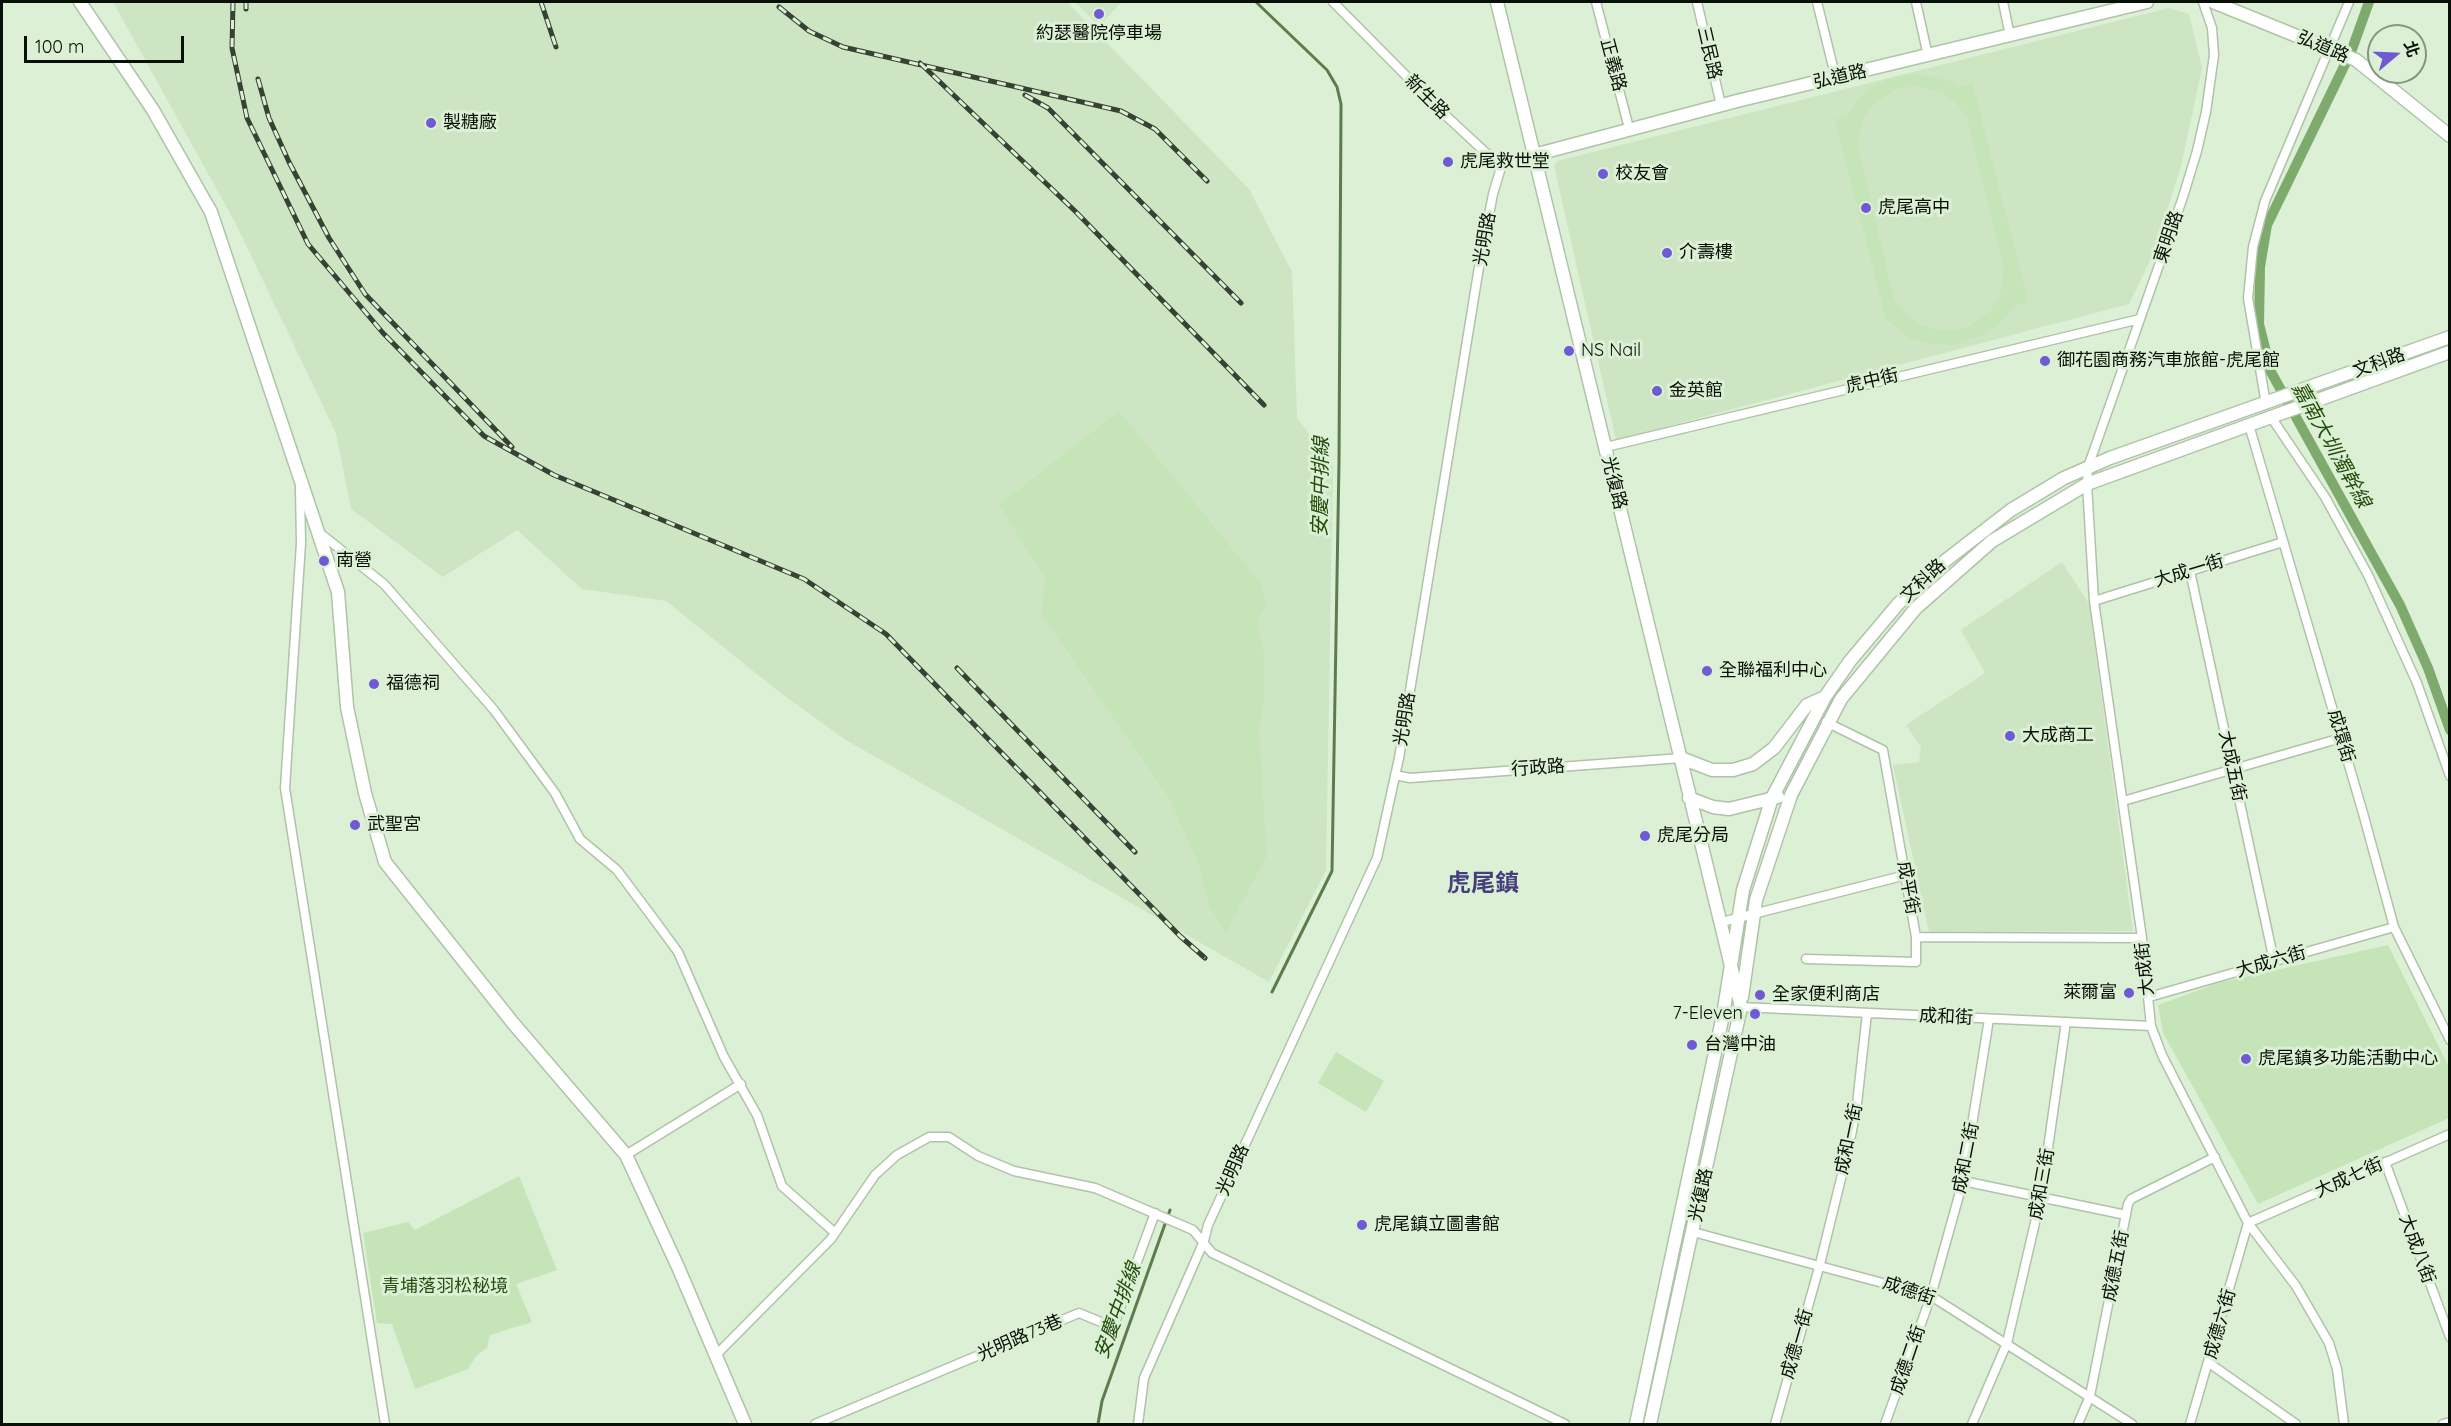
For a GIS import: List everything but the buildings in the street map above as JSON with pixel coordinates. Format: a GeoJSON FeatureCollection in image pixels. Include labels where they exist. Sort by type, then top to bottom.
{"type":"FeatureCollection","features":[{"type":"Feature","properties":{"kind":"street"},"geometry":{"type":"LineString","coordinates":[[80,2],[153,110],[211,212],[321,534],[338,592],[347,707],[365,793],[385,862],[513,1023],[626,1155],[717,1354],[745,1425]]}},
{"type":"Feature","properties":{"kind":"street","name":"新生路"},"geometry":{"type":"LineString","coordinates":[[1333,2],[1443,113],[1502,164]]}},
{"type":"Feature","properties":{"kind":"street","name":"光復路"},"geometry":{"type":"LineString","coordinates":[[1497,2],[1741,1007],[1650,1425]]}},
{"type":"Feature","properties":{"kind":"street","name":"正義路"},"geometry":{"type":"LineString","coordinates":[[1596,2],[1629,128]]}},
{"type":"Feature","properties":{"kind":"street","name":"三民路"},"geometry":{"type":"LineString","coordinates":[[1697,2],[1721,105]]}},
{"type":"Feature","properties":{"kind":"street"},"geometry":{"type":"LineString","coordinates":[[1817,2],[1836,79]]}},
{"type":"Feature","properties":{"kind":"street"},"geometry":{"type":"LineString","coordinates":[[1916,2],[1928,56]]}},
{"type":"Feature","properties":{"kind":"street"},"geometry":{"type":"LineString","coordinates":[[2003,2],[2010,36]]}},
{"type":"Feature","properties":{"kind":"street","name":"弘道路"},"geometry":{"type":"LineString","coordinates":[[1534,155],[1721,105],[2147,2]]}},
{"type":"Feature","properties":{"kind":"street","name":"東明路"},"geometry":{"type":"LineString","coordinates":[[2088,467],[2183,197],[2206,112],[2214,42],[2203,2]]}},
{"type":"Feature","properties":{"kind":"street","name":"弘道路"},"geometry":{"type":"LineString","coordinates":[[2213,2],[2356,60],[2450,136]]}},
{"type":"Feature","properties":{"kind":"street"},"geometry":{"type":"LineString","coordinates":[[2266,404],[2248,298],[2253,247],[2265,201],[2335,51],[2349,2]]}},
{"type":"Feature","properties":{"kind":"street"},"geometry":{"type":"LineString","coordinates":[[1502,164],[1534,155]]}},
{"type":"Feature","properties":{"kind":"street","name":"光明路"},"geometry":{"type":"LineString","coordinates":[[1138,1425],[1144,1378],[1204,1241],[1208,1225],[1377,858],[1395,775],[1479,267],[1493,194],[1502,164]]}},
{"type":"Feature","properties":{"kind":"street","name":"虎中街"},"geometry":{"type":"LineString","coordinates":[[1606,447],[2140,319]]}},
{"type":"Feature","properties":{"kind":"street","name":"文科路"},"geometry":{"type":"LineString","coordinates":[[1732,964],[1743,890],[1772,798],[1825,697],[1878,627],[1928,574],[2011,510],[2088,467],[2450,337]]}},
{"type":"Feature","properties":{"kind":"street","name":"文科路"},"geometry":{"type":"LineString","coordinates":[[1741,1007],[1753,914],[1772,847],[1791,795],[1826,722],[1861,672],[1916,608],[1992,541],[2086,484],[2450,352]]}},
{"type":"Feature","properties":{"kind":"street"},"geometry":{"type":"LineString","coordinates":[[2271,417],[2325,497],[2368,576],[2417,683],[2450,776]]}},
{"type":"Feature","properties":{"kind":"street","name":"成環街"},"geometry":{"type":"LineString","coordinates":[[2249,425],[2394,927],[2407,958],[2450,1040]]}},
{"type":"Feature","properties":{"kind":"street","name":"大成街"},"geometry":{"type":"LineString","coordinates":[[2088,467],[2086,484],[2094,601],[2142,938],[2151,1026],[2248,1223],[2296,1286],[2325,1335],[2337,1369],[2344,1425]]}},
{"type":"Feature","properties":{"kind":"street"},"geometry":{"type":"LineString","coordinates":[[300,474],[301,543],[285,788],[385,1425]]}},
{"type":"Feature","properties":{"kind":"street"},"geometry":{"type":"LineString","coordinates":[[321,534],[384,584],[494,710],[555,793],[580,839],[617,870],[678,952],[724,1057],[757,1115],[782,1186],[834,1232]]}},
{"type":"Feature","properties":{"kind":"street","name":"大成一街"},"geometry":{"type":"LineString","coordinates":[[2094,601],[2283,542]]}},
{"type":"Feature","properties":{"kind":"street","name":"大成五街"},"geometry":{"type":"LineString","coordinates":[[2190,571],[2274,961]]}},
{"type":"Feature","properties":{"kind":"street"},"geometry":{"type":"LineString","coordinates":[[1681,758],[1712,770],[1733,770],[1753,764],[1774,748],[1807,705],[1825,697]]}},
{"type":"Feature","properties":{"kind":"street","name":"成平街"},"geometry":{"type":"LineString","coordinates":[[1826,722],[1883,750],[1916,937],[2142,938]]}},
{"type":"Feature","properties":{"kind":"street"},"geometry":{"type":"LineString","coordinates":[[2123,801],[2341,738]]}},
{"type":"Feature","properties":{"kind":"street","name":"行政路"},"geometry":{"type":"LineString","coordinates":[[1395,775],[1410,778],[1681,758]]}},
{"type":"Feature","properties":{"kind":"street"},"geometry":{"type":"LineString","coordinates":[[1689,798],[1713,807],[1729,809],[1791,795]]}},
{"type":"Feature","properties":{"kind":"street"},"geometry":{"type":"LineString","coordinates":[[1722,922],[1906,874]]}},
{"type":"Feature","properties":{"kind":"street","name":"大成六街"},"geometry":{"type":"LineString","coordinates":[[2149,997],[2394,927]]}},
{"type":"Feature","properties":{"kind":"street"},"geometry":{"type":"LineString","coordinates":[[1806,959],[1916,962],[1916,937]]}},
{"type":"Feature","properties":{"kind":"street","name":"光復路"},"geometry":{"type":"LineString","coordinates":[[1636,1425],[1732,964]]}},
{"type":"Feature","properties":{"kind":"street","name":"成和街"},"geometry":{"type":"LineString","coordinates":[[1741,1007],[2151,1026]]}},
{"type":"Feature","properties":{"kind":"street","name":"成和一街"},"geometry":{"type":"LineString","coordinates":[[1820,1264],[1857,1104],[1866,1013]]}},
{"type":"Feature","properties":{"kind":"street","name":"成和二街"},"geometry":{"type":"LineString","coordinates":[[1931,1296],[1963,1181],[1989,1018]]}},
{"type":"Feature","properties":{"kind":"street","name":"成和三街"},"geometry":{"type":"LineString","coordinates":[[1972,1425],[2007,1343],[2041,1197],[2067,1022]]}},
{"type":"Feature","properties":{"kind":"street"},"geometry":{"type":"LineString","coordinates":[[626,1155],[741,1084]]}},
{"type":"Feature","properties":{"kind":"street","name":"大成七街"},"geometry":{"type":"LineString","coordinates":[[2248,1223],[2450,1134]]}},
{"type":"Feature","properties":{"kind":"street"},"geometry":{"type":"LineString","coordinates":[[717,1354],[834,1232],[875,1175],[897,1155],[929,1137],[949,1137],[978,1156],[1014,1171],[1095,1188],[1193,1230],[1212,1253],[1564,1425]]}},
{"type":"Feature","properties":{"kind":"street","name":"成德五街"},"geometry":{"type":"LineString","coordinates":[[2078,1425],[2091,1396],[2131,1199],[2215,1157]]}},
{"type":"Feature","properties":{"kind":"street","name":"大成八街"},"geometry":{"type":"LineString","coordinates":[[2385,1162],[2450,1337]]}},
{"type":"Feature","properties":{"kind":"street"},"geometry":{"type":"LineString","coordinates":[[1963,1181],[2126,1215]]}},
{"type":"Feature","properties":{"kind":"street","name":"光明路73巷"},"geometry":{"type":"LineString","coordinates":[[815,1425],[1079,1313],[1113,1328],[1155,1213]]}},
{"type":"Feature","properties":{"kind":"street","name":"成德六街"},"geometry":{"type":"LineString","coordinates":[[2190,1425],[2248,1223]]}},
{"type":"Feature","properties":{"kind":"street","name":"成德街"},"geometry":{"type":"LineString","coordinates":[[1692,1232],[1820,1264],[1931,1296],[2091,1396],[2132,1425]]}},
{"type":"Feature","properties":{"kind":"street","name":"成德一街"},"geometry":{"type":"LineString","coordinates":[[1775,1425],[1820,1264]]}},
{"type":"Feature","properties":{"kind":"street","name":"成德二街"},"geometry":{"type":"LineString","coordinates":[[1885,1425],[1931,1296]]}},
{"type":"Feature","properties":{"kind":"street"},"geometry":{"type":"LineString","coordinates":[[2209,1363],[2296,1425]]}},
{"type":"Feature","properties":{"kind":"street"},"geometry":{"type":"LineString","coordinates":[[2443,1425],[2450,1422]]}},
{"type":"Feature","properties":{"kind":"shaded area"},"geometry":{"type":"Polygon","coordinates":[[[113,2],[1067,2],[1249,189],[1292,272],[1297,418],[1333,466],[1326,870],[1269,982],[846,740],[778,691],[666,601],[582,589],[517,530],[443,577],[351,509],[336,433],[237,226],[113,2]]]}},
{"type":"Feature","properties":{"kind":"shaded area","name":"約瑟醫院停車場"},"geometry":{"type":"Polygon","coordinates":[[[1075,2],[1122,2],[1099,26],[1075,2]]]}},
{"type":"Feature","properties":{"kind":"shaded area","name":"虎尾高中"},"geometry":{"type":"Polygon","coordinates":[[[2169,8],[2189,14],[2202,68],[2181,166],[2155,250],[2129,304],[1616,440],[1554,166],[1557,161],[2169,8]]]}},
{"type":"Feature","properties":{"kind":"shaded area","name":"大成商工"},"geometry":{"type":"Polygon","coordinates":[[[2062,562],[2089,604],[2133,931],[1929,932],[1893,765],[1919,762],[1921,747],[1906,725],[1985,673],[1961,630],[2062,562]]]}},
{"type":"Feature","properties":{"kind":"green space"},"geometry":{"type":"Polygon","coordinates":[[[1908,74],[1941,77],[1961,87],[1973,84],[2028,302],[2013,307],[2000,323],[1983,335],[1953,345],[1931,344],[1909,338],[1886,319],[1835,119],[1846,117],[1856,101],[1871,88],[1888,79],[1908,74]],[[1915,86],[1897,89],[1874,103],[1864,117],[1857,143],[1894,299],[1905,313],[1919,324],[1936,330],[1953,331],[1970,326],[1991,310],[2000,296],[2004,270],[1967,117],[1956,103],[1941,92],[1915,86]]]}},
{"type":"Feature","properties":{"kind":"green space"},"geometry":{"type":"Polygon","coordinates":[[[1119,411],[1263,586],[1266,606],[1257,621],[1264,655],[1264,697],[1259,733],[1267,856],[1226,933],[1209,906],[1198,862],[1169,798],[1042,615],[1045,578],[999,505],[1119,411]]]}},
{"type":"Feature","properties":{"kind":"green space"},"geometry":{"type":"Polygon","coordinates":[[[2388,945],[2449,1067],[2449,1118],[2258,1204],[2163,1033],[2158,1005],[2218,983],[2388,945]]]}},
{"type":"Feature","properties":{"kind":"green space"},"geometry":{"type":"Polygon","coordinates":[[[1336,1052],[1384,1081],[1366,1112],[1318,1083],[1336,1052]]]}},
{"type":"Feature","properties":{"kind":"green space","name":"青埔落羽松秘境"},"geometry":{"type":"Polygon","coordinates":[[[519,1176],[557,1270],[516,1284],[532,1322],[490,1335],[487,1348],[477,1355],[468,1369],[415,1389],[392,1324],[377,1323],[363,1233],[408,1222],[415,1230],[519,1176]]]}},
{"type":"Feature","properties":{"kind":"waterway","name":"安慶中排線"},"geometry":{"type":"LineString","coordinates":[[1256,2],[1327,70],[1337,87],[1341,104],[1339,461],[1332,871],[1272,992]]}},
{"type":"Feature","properties":{"kind":"waterway","name":"嘉南大圳濁幹線"},"geometry":{"type":"LineString","coordinates":[[2369,2],[2351,52],[2267,225],[2260,267],[2259,324],[2271,372],[2400,605],[2428,668],[2450,730]]}},
{"type":"Feature","properties":{"kind":"waterway","name":"安慶中排線"},"geometry":{"type":"LineString","coordinates":[[1098,1424],[1102,1401],[1170,1210]]}},
{"type":"Feature","properties":{"kind":"railway"},"geometry":{"type":"LineString","coordinates":[[233,2],[232,48],[247,118],[308,244],[383,333],[484,436],[554,475],[804,579],[886,634],[1180,936],[1205,958]]}},
{"type":"Feature","properties":{"kind":"railway"},"geometry":{"type":"LineString","coordinates":[[246,2],[246,9]]}},
{"type":"Feature","properties":{"kind":"railway"},"geometry":{"type":"LineString","coordinates":[[541,2],[556,47]]}},
{"type":"Feature","properties":{"kind":"railway"},"geometry":{"type":"LineString","coordinates":[[779,7],[809,31],[843,47],[1121,111],[1155,129],[1207,181]]}},
{"type":"Feature","properties":{"kind":"railway"},"geometry":{"type":"LineString","coordinates":[[920,63],[1076,212],[1264,405]]}},
{"type":"Feature","properties":{"kind":"railway"},"geometry":{"type":"LineString","coordinates":[[258,79],[269,118],[289,162],[329,238],[365,294],[512,447]]}},
{"type":"Feature","properties":{"kind":"railway"},"geometry":{"type":"LineString","coordinates":[[1025,95],[1048,108],[1241,303]]}},
{"type":"Feature","properties":{"kind":"railway"},"geometry":{"type":"LineString","coordinates":[[957,668],[1135,852]]}},
{"type":"Feature","properties":{"kind":"place","name":"約瑟醫院停車場"},"geometry":{"type":"Point","coordinates":[1099,14]}},
{"type":"Feature","properties":{"kind":"place","name":"製糖廠"},"geometry":{"type":"Point","coordinates":[431,123]}},
{"type":"Feature","properties":{"kind":"place","name":"虎尾救世堂"},"geometry":{"type":"Point","coordinates":[1448,162]}},
{"type":"Feature","properties":{"kind":"place","name":"校友會"},"geometry":{"type":"Point","coordinates":[1603,174]}},
{"type":"Feature","properties":{"kind":"place","name":"虎尾高中"},"geometry":{"type":"Point","coordinates":[1866,208]}},
{"type":"Feature","properties":{"kind":"place","name":"介壽樓"},"geometry":{"type":"Point","coordinates":[1667,253]}},
{"type":"Feature","properties":{"kind":"place","name":"NS Nail"},"geometry":{"type":"Point","coordinates":[1569,351]}},
{"type":"Feature","properties":{"kind":"place","name":"御花園商務汽車旅館-虎尾館"},"geometry":{"type":"Point","coordinates":[2045,361]}},
{"type":"Feature","properties":{"kind":"place","name":"金英館"},"geometry":{"type":"Point","coordinates":[1657,391]}},
{"type":"Feature","properties":{"kind":"place","name":"南營"},"geometry":{"type":"Point","coordinates":[324,561]}},
{"type":"Feature","properties":{"kind":"place","name":"全聯福利中心"},"geometry":{"type":"Point","coordinates":[1707,671]}},
{"type":"Feature","properties":{"kind":"place","name":"福德祠"},"geometry":{"type":"Point","coordinates":[374,684]}},
{"type":"Feature","properties":{"kind":"place","name":"大成商工"},"geometry":{"type":"Point","coordinates":[2010,736]}},
{"type":"Feature","properties":{"kind":"place","name":"武聖宮"},"geometry":{"type":"Point","coordinates":[355,825]}},
{"type":"Feature","properties":{"kind":"place","name":"虎尾分局"},"geometry":{"type":"Point","coordinates":[1645,836]}},
{"type":"Feature","properties":{"kind":"place","name":"萊爾富"},"geometry":{"type":"Point","coordinates":[2129,993]}},
{"type":"Feature","properties":{"kind":"place","name":"全家便利商店"},"geometry":{"type":"Point","coordinates":[1760,995]}},
{"type":"Feature","properties":{"kind":"place","name":"7-Eleven"},"geometry":{"type":"Point","coordinates":[1755,1014]}},
{"type":"Feature","properties":{"kind":"place","name":"台灣中油"},"geometry":{"type":"Point","coordinates":[1692,1045]}},
{"type":"Feature","properties":{"kind":"place","name":"虎尾鎮多功能活動中心"},"geometry":{"type":"Point","coordinates":[2246,1059]}},
{"type":"Feature","properties":{"kind":"place","name":"虎尾鎮立圖書館"},"geometry":{"type":"Point","coordinates":[1362,1225]}},
{"type":"Feature","properties":{"kind":"district","name":"虎尾鎮"},"geometry":{"type":"Point","coordinates":[1483,884]}}]}
